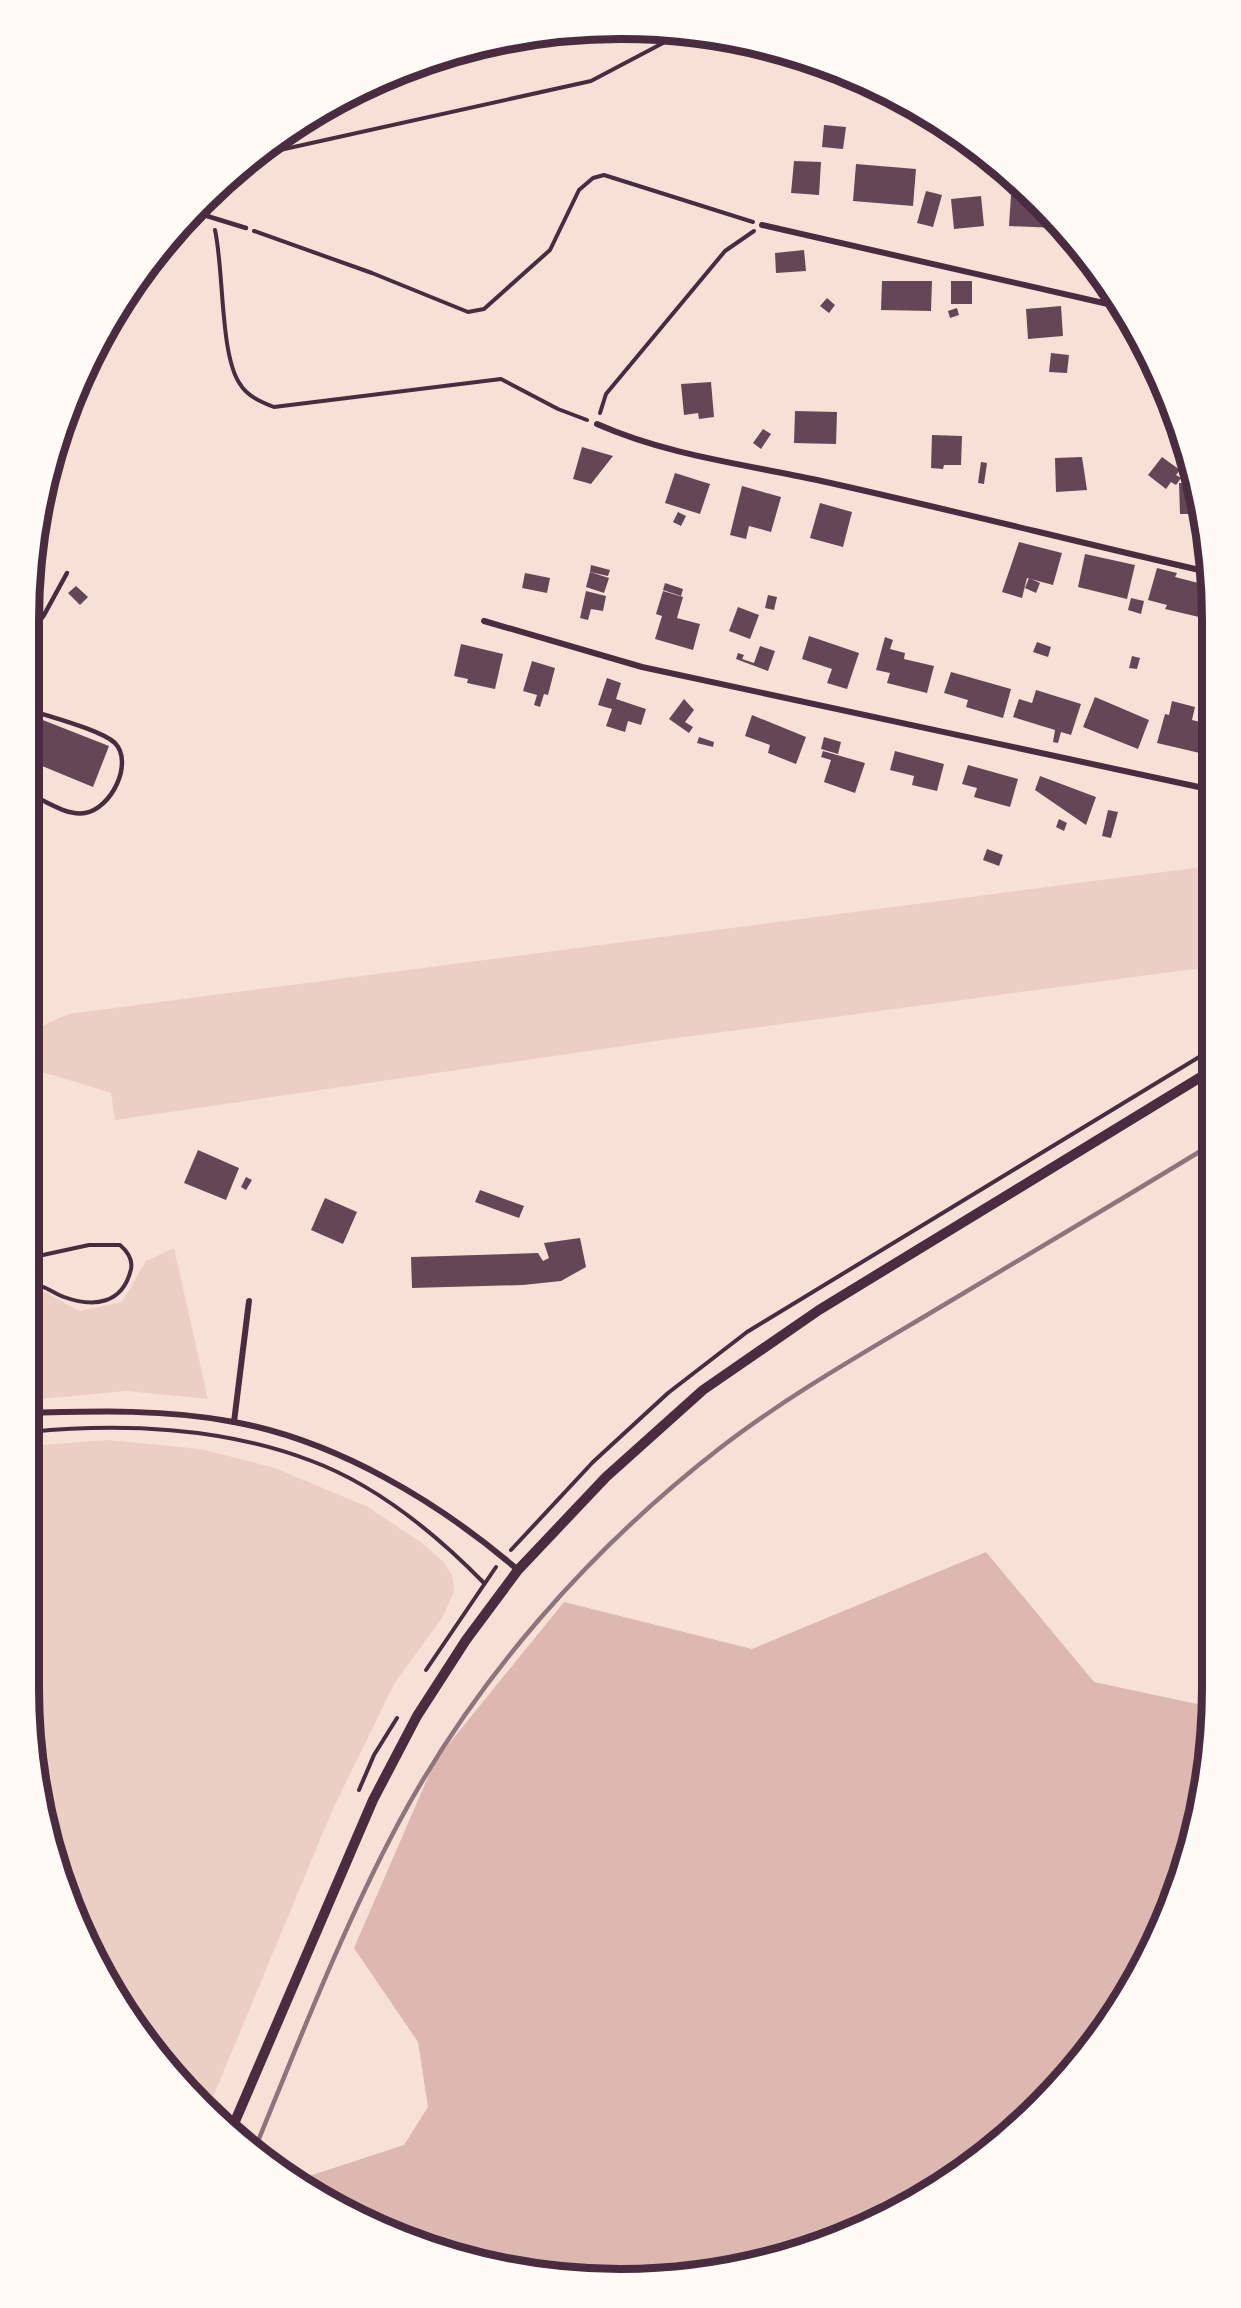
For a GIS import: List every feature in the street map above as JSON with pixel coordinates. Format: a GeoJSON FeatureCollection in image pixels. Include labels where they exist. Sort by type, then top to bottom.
{"type":"FeatureCollection","features":[{"type":"Feature","properties":{"kind":"street"},"geometry":{"type":"LineString","coordinates":[[762,225],[1108,304]]}},
{"type":"Feature","properties":{"kind":"street"},"geometry":{"type":"LineString","coordinates":[[597,424],[630,439],[665,449],[818,481],[1200,570]]}},
{"type":"Feature","properties":{"kind":"street"},"geometry":{"type":"LineString","coordinates":[[484,621],[642,667],[1202,788]]}},
{"type":"Feature","properties":{"kind":"street"},"geometry":{"type":"LineString","coordinates":[[234,2123],[372,1800],[417,1716],[466,1640],[518,1570],[606,1477],[703,1390],[819,1310],[1202,1076]]}},
{"type":"Feature","properties":{"kind":"street"},"geometry":{"type":"LineString","coordinates":[[234,1422],[249,1301]]}},
{"type":"Feature","properties":{"kind":"street"},"geometry":{"type":"LineString","coordinates":[[39,1413],[120,1410],[234,1422],[303,1440],[352,1460],[422,1501],[518,1570]]}},
{"type":"Feature","properties":{"kind":"lane"},"geometry":{"type":"LineString","coordinates":[[203,215],[246,228]]}},
{"type":"Feature","properties":{"kind":"lane"},"geometry":{"type":"LineString","coordinates":[[39,621],[68,573]]}},
{"type":"Feature","properties":{"kind":"lane"},"geometry":{"type":"LineString","coordinates":[[39,713],[104,736],[115,744],[121,753],[121,770],[112,793],[101,806],[86,813],[63,809],[39,798]]}},
{"type":"Feature","properties":{"kind":"path"},"geometry":{"type":"LineString","coordinates":[[279,150],[591,81],[667,41]]}},
{"type":"Feature","properties":{"kind":"path"},"geometry":{"type":"LineString","coordinates":[[246,228],[372,273],[468,312],[484,309],[550,250],[579,190],[593,178],[604,175],[762,225]]}},
{"type":"Feature","properties":{"kind":"path"},"geometry":{"type":"LineString","coordinates":[[213,218],[220,250],[230,364],[240,386],[256,399],[274,407],[501,379],[558,409],[597,424],[606,394],[724,251],[762,225]]}},
{"type":"Feature","properties":{"kind":"path"},"geometry":{"type":"LineString","coordinates":[[422,1677],[484,1583],[504,1558],[592,1462],[668,1393],[747,1332],[1202,1055]]}},
{"type":"Feature","properties":{"kind":"path"},"geometry":{"type":"LineString","coordinates":[[39,1256],[89,1245],[120,1245],[128,1252],[132,1267],[119,1294],[109,1300],[89,1302],[74,1300],[50,1288],[39,1286]]}},
{"type":"Feature","properties":{"kind":"path"},"geometry":{"type":"LineString","coordinates":[[39,1431],[102,1428],[214,1436],[261,1445],[310,1460],[349,1478],[382,1499],[461,1559],[484,1583]]}},
{"type":"Feature","properties":{"kind":"path"},"geometry":{"type":"LineString","coordinates":[[356,1798],[374,1755],[398,1716]]}},
{"type":"Feature","properties":{"kind":"shaded area"},"geometry":{"type":"Polygon","coordinates":[[[1202,867],[1202,968],[677,1038],[115,1120],[111,1093],[39,1071],[39,1027],[68,1014],[1202,867]]]}},
{"type":"Feature","properties":{"kind":"shaded area"},"geometry":{"type":"Polygon","coordinates":[[[174,1248],[208,1399],[127,1391],[39,1399],[39,1289],[79,1311],[122,1302],[146,1261],[174,1248]]]}},
{"type":"Feature","properties":{"kind":"shaded area"},"geometry":{"type":"Polygon","coordinates":[[[107,1440],[201,1449],[275,1468],[368,1507],[422,1543],[445,1563],[453,1578],[454,1592],[442,1618],[394,1684],[332,1811],[211,2101],[159,2041],[117,1978],[83,1910],[59,1838],[50,1801],[40,1726],[39,1445],[107,1440]]]}},
{"type":"Feature","properties":{"kind":"shaded area"},"geometry":{"type":"Polygon","coordinates":[[[986,1552],[1094,1682],[1202,1705],[1197,1763],[1191,1801],[1182,1838],[1158,1910],[1142,1945],[1104,2011],[1058,2071],[1004,2125],[974,2149],[944,2171],[878,2209],[843,2225],[771,2249],[696,2264],[659,2268],[582,2268],[507,2258],[470,2249],[398,2225],[363,2209],[307,2177],[404,2145],[428,2107],[418,2042],[354,1948],[435,1761],[564,1602],[752,1649],[986,1552]]]}},
{"type":"Feature","properties":{"kind":"building"},"geometry":{"type":"Polygon","coordinates":[[[824,125],[846,127],[843,149],[822,147],[824,125]]]}},
{"type":"Feature","properties":{"kind":"building"},"geometry":{"type":"Polygon","coordinates":[[[794,161],[821,162],[819,195],[791,193],[794,161]]]}},
{"type":"Feature","properties":{"kind":"building"},"geometry":{"type":"Polygon","coordinates":[[[856,164],[916,169],[913,206],[853,201],[856,164]]]}},
{"type":"Feature","properties":{"kind":"building"},"geometry":{"type":"Polygon","coordinates":[[[926,191],[942,195],[933,227],[917,223],[926,191]]]}},
{"type":"Feature","properties":{"kind":"building"},"geometry":{"type":"Polygon","coordinates":[[[1011,195],[1018,196],[1049,228],[1009,226],[1011,195]]]}},
{"type":"Feature","properties":{"kind":"building"},"geometry":{"type":"Polygon","coordinates":[[[981,196],[984,226],[954,229],[951,199],[981,196]]]}},
{"type":"Feature","properties":{"kind":"building"},"geometry":{"type":"Polygon","coordinates":[[[804,250],[806,271],[776,273],[775,253],[804,250]]]}},
{"type":"Feature","properties":{"kind":"building"},"geometry":{"type":"Polygon","coordinates":[[[882,281],[932,281],[931,311],[881,310],[882,281]]]}},
{"type":"Feature","properties":{"kind":"building"},"geometry":{"type":"Polygon","coordinates":[[[951,281],[972,281],[972,304],[951,304],[951,281]]]}},
{"type":"Feature","properties":{"kind":"building"},"geometry":{"type":"Polygon","coordinates":[[[827,298],[835,305],[829,313],[820,306],[827,298]]]}},
{"type":"Feature","properties":{"kind":"building"},"geometry":{"type":"Polygon","coordinates":[[[1061,306],[1063,336],[1028,339],[1026,309],[1061,306]]]}},
{"type":"Feature","properties":{"kind":"building"},"geometry":{"type":"Polygon","coordinates":[[[957,308],[959,315],[950,318],[948,311],[957,308]]]}},
{"type":"Feature","properties":{"kind":"building"},"geometry":{"type":"Polygon","coordinates":[[[1051,353],[1069,355],[1067,373],[1049,372],[1051,353]]]}},
{"type":"Feature","properties":{"kind":"building"},"geometry":{"type":"Polygon","coordinates":[[[711,382],[714,417],[699,419],[698,413],[684,415],[681,384],[711,382]]]}},
{"type":"Feature","properties":{"kind":"building"},"geometry":{"type":"Polygon","coordinates":[[[795,411],[837,412],[836,444],[794,443],[795,411]]]}},
{"type":"Feature","properties":{"kind":"building"},"geometry":{"type":"Polygon","coordinates":[[[763,429],[771,434],[761,449],[753,443],[763,429]]]}},
{"type":"Feature","properties":{"kind":"building"},"geometry":{"type":"Polygon","coordinates":[[[932,435],[962,436],[961,465],[944,465],[943,469],[931,468],[932,435]]]}},
{"type":"Feature","properties":{"kind":"building"},"geometry":{"type":"Polygon","coordinates":[[[582,447],[613,456],[591,484],[573,479],[582,447]]]}},
{"type":"Feature","properties":{"kind":"building"},"geometry":{"type":"Polygon","coordinates":[[[1082,457],[1087,490],[1056,492],[1055,458],[1082,457]]]}},
{"type":"Feature","properties":{"kind":"building"},"geometry":{"type":"Polygon","coordinates":[[[1162,457],[1180,470],[1176,475],[1181,478],[1176,485],[1171,482],[1166,489],[1148,475],[1162,457]]]}},
{"type":"Feature","properties":{"kind":"building"},"geometry":{"type":"Polygon","coordinates":[[[981,462],[987,463],[984,484],[978,483],[981,462]]]}},
{"type":"Feature","properties":{"kind":"building"},"geometry":{"type":"Polygon","coordinates":[[[675,473],[710,484],[700,514],[665,503],[675,473]]]}},
{"type":"Feature","properties":{"kind":"building"},"geometry":{"type":"Polygon","coordinates":[[[1179,483],[1185,483],[1192,514],[1180,514],[1179,483]]]}},
{"type":"Feature","properties":{"kind":"building"},"geometry":{"type":"Polygon","coordinates":[[[742,486],[781,497],[771,532],[749,526],[746,539],[730,535],[742,486]]]}},
{"type":"Feature","properties":{"kind":"building"},"geometry":{"type":"Polygon","coordinates":[[[820,503],[852,512],[843,547],[810,538],[820,503]]]}},
{"type":"Feature","properties":{"kind":"building"},"geometry":{"type":"Polygon","coordinates":[[[678,512],[686,516],[681,526],[673,522],[678,512]]]}},
{"type":"Feature","properties":{"kind":"building"},"geometry":{"type":"Polygon","coordinates":[[[1019,542],[1062,553],[1053,585],[1027,578],[1022,598],[1002,592],[1019,542]]]}},
{"type":"Feature","properties":{"kind":"building"},"geometry":{"type":"Polygon","coordinates":[[[1085,554],[1135,565],[1127,599],[1078,587],[1085,554]]]}},
{"type":"Feature","properties":{"kind":"building"},"geometry":{"type":"Polygon","coordinates":[[[591,565],[610,570],[608,576],[590,572],[591,565]]]}},
{"type":"Feature","properties":{"kind":"building"},"geometry":{"type":"Polygon","coordinates":[[[1157,568],[1177,573],[1175,577],[1201,584],[1202,605],[1199,617],[1165,609],[1167,605],[1148,600],[1157,568]]]}},
{"type":"Feature","properties":{"kind":"building"},"geometry":{"type":"Polygon","coordinates":[[[590,572],[609,578],[604,593],[586,587],[590,572]]]}},
{"type":"Feature","properties":{"kind":"building"},"geometry":{"type":"Polygon","coordinates":[[[525,573],[550,578],[547,593],[522,588],[525,573]]]}},
{"type":"Feature","properties":{"kind":"building"},"geometry":{"type":"Polygon","coordinates":[[[1029,578],[1040,583],[1036,593],[1025,588],[1029,578]]]}},
{"type":"Feature","properties":{"kind":"building"},"geometry":{"type":"Polygon","coordinates":[[[665,583],[683,589],[681,596],[663,590],[665,583]]]}},
{"type":"Feature","properties":{"kind":"building"},"geometry":{"type":"Polygon","coordinates":[[[76,586],[88,597],[80,605],[68,593],[76,586]]]}},
{"type":"Feature","properties":{"kind":"building"},"geometry":{"type":"Polygon","coordinates":[[[586,591],[606,596],[603,611],[591,609],[588,620],[580,618],[586,591]]]}},
{"type":"Feature","properties":{"kind":"building"},"geometry":{"type":"Polygon","coordinates":[[[663,591],[683,597],[677,618],[700,624],[693,650],[655,639],[662,616],[656,614],[663,591]]]}},
{"type":"Feature","properties":{"kind":"building"},"geometry":{"type":"Polygon","coordinates":[[[768,595],[777,597],[774,610],[765,608],[768,595]]]}},
{"type":"Feature","properties":{"kind":"building"},"geometry":{"type":"Polygon","coordinates":[[[1131,598],[1144,601],[1141,614],[1128,610],[1131,598]]]}},
{"type":"Feature","properties":{"kind":"building"},"geometry":{"type":"Polygon","coordinates":[[[738,607],[759,615],[750,639],[729,631],[738,607]]]}},
{"type":"Feature","properties":{"kind":"building"},"geometry":{"type":"Polygon","coordinates":[[[809,636],[859,653],[847,689],[827,683],[832,669],[802,659],[809,636]]]}},
{"type":"Feature","properties":{"kind":"building"},"geometry":{"type":"Polygon","coordinates":[[[885,637],[893,640],[890,649],[905,653],[904,659],[934,666],[927,693],[887,683],[890,673],[876,670],[885,637]]]}},
{"type":"Feature","properties":{"kind":"building"},"geometry":{"type":"Polygon","coordinates":[[[1037,642],[1051,647],[1048,657],[1033,652],[1037,642]]]}},
{"type":"Feature","properties":{"kind":"building"},"geometry":{"type":"Polygon","coordinates":[[[461,644],[503,654],[495,689],[467,683],[468,679],[454,676],[461,644]]]}},
{"type":"Feature","properties":{"kind":"building"},"geometry":{"type":"Polygon","coordinates":[[[760,646],[775,651],[768,671],[736,659],[738,653],[744,655],[742,659],[754,663],[760,646]]]}},
{"type":"Feature","properties":{"kind":"building"},"geometry":{"type":"Polygon","coordinates":[[[1132,656],[1140,658],[1137,669],[1129,668],[1132,656]]]}},
{"type":"Feature","properties":{"kind":"building"},"geometry":{"type":"Polygon","coordinates":[[[532,661],[555,668],[548,695],[544,694],[540,707],[534,705],[537,695],[523,691],[532,661]]]}},
{"type":"Feature","properties":{"kind":"building"},"geometry":{"type":"Polygon","coordinates":[[[951,672],[1011,689],[1003,718],[966,707],[968,700],[944,693],[951,672]]]}},
{"type":"Feature","properties":{"kind":"building"},"geometry":{"type":"Polygon","coordinates":[[[607,678],[621,683],[616,699],[646,709],[641,725],[628,721],[625,732],[606,726],[612,709],[598,705],[607,678]]]}},
{"type":"Feature","properties":{"kind":"building"},"geometry":{"type":"Polygon","coordinates":[[[1036,690],[1081,704],[1071,735],[1061,732],[1058,743],[1053,742],[1055,730],[1013,717],[1019,699],[1032,703],[1036,690]]]}},
{"type":"Feature","properties":{"kind":"building"},"geometry":{"type":"Polygon","coordinates":[[[1095,697],[1149,720],[1138,749],[1083,727],[1095,697]]]}},
{"type":"Feature","properties":{"kind":"building"},"geometry":{"type":"Polygon","coordinates":[[[684,699],[694,710],[685,722],[693,727],[689,733],[669,719],[684,699]]]}},
{"type":"Feature","properties":{"kind":"building"},"geometry":{"type":"Polygon","coordinates":[[[1172,701],[1195,707],[1192,720],[1202,722],[1202,754],[1157,743],[1165,714],[1169,715],[1172,701]]]}},
{"type":"Feature","properties":{"kind":"building"},"geometry":{"type":"Polygon","coordinates":[[[752,715],[806,737],[796,764],[768,753],[770,745],[745,736],[752,715]]]}},
{"type":"Feature","properties":{"kind":"building"},"geometry":{"type":"Polygon","coordinates":[[[39,719],[109,746],[93,787],[39,765],[39,719]]]}},
{"type":"Feature","properties":{"kind":"building"},"geometry":{"type":"Polygon","coordinates":[[[699,737],[714,742],[713,747],[697,743],[699,737]]]}},
{"type":"Feature","properties":{"kind":"building"},"geometry":{"type":"Polygon","coordinates":[[[824,737],[841,742],[838,754],[821,749],[824,737]]]}},
{"type":"Feature","properties":{"kind":"building"},"geometry":{"type":"Polygon","coordinates":[[[823,751],[865,763],[855,793],[824,782],[831,760],[821,757],[823,751]]]}},
{"type":"Feature","properties":{"kind":"building"},"geometry":{"type":"Polygon","coordinates":[[[895,751],[944,764],[937,791],[912,785],[914,776],[890,770],[895,751]]]}},
{"type":"Feature","properties":{"kind":"building"},"geometry":{"type":"Polygon","coordinates":[[[968,765],[1018,779],[1010,807],[974,797],[977,788],[962,784],[968,765]]]}},
{"type":"Feature","properties":{"kind":"building"},"geometry":{"type":"Polygon","coordinates":[[[1040,776],[1096,797],[1086,825],[1035,790],[1040,776]]]}},
{"type":"Feature","properties":{"kind":"building"},"geometry":{"type":"Polygon","coordinates":[[[1108,810],[1118,812],[1111,838],[1102,836],[1108,810]]]}},
{"type":"Feature","properties":{"kind":"building"},"geometry":{"type":"Polygon","coordinates":[[[1059,819],[1067,823],[1064,831],[1056,827],[1059,819]]]}},
{"type":"Feature","properties":{"kind":"building"},"geometry":{"type":"Polygon","coordinates":[[[987,849],[1003,855],[999,866],[983,860],[987,849]]]}},
{"type":"Feature","properties":{"kind":"building"},"geometry":{"type":"Polygon","coordinates":[[[198,1150],[239,1168],[226,1200],[184,1183],[198,1150]]]}},
{"type":"Feature","properties":{"kind":"building"},"geometry":{"type":"Polygon","coordinates":[[[246,1177],[252,1180],[246,1190],[241,1187],[246,1177]]]}},
{"type":"Feature","properties":{"kind":"building"},"geometry":{"type":"Polygon","coordinates":[[[480,1190],[524,1206],[519,1218],[475,1202],[480,1190]]]}},
{"type":"Feature","properties":{"kind":"building"},"geometry":{"type":"Polygon","coordinates":[[[325,1198],[357,1212],[343,1244],[311,1230],[325,1198]]]}},
{"type":"Feature","properties":{"kind":"building"},"geometry":{"type":"Polygon","coordinates":[[[580,1238],[586,1267],[561,1281],[523,1285],[412,1288],[411,1257],[538,1253],[543,1261],[549,1258],[544,1243],[580,1238]]]}},
{"type":"Feature","properties":{"kind":"railway"},"geometry":{"type":"LineString","coordinates":[[258,2142],[340,1943],[399,1822],[430,1768],[464,1717],[540,1618],[582,1572],[672,1487],[771,1411],[851,1360],[1202,1150]]}}]}
